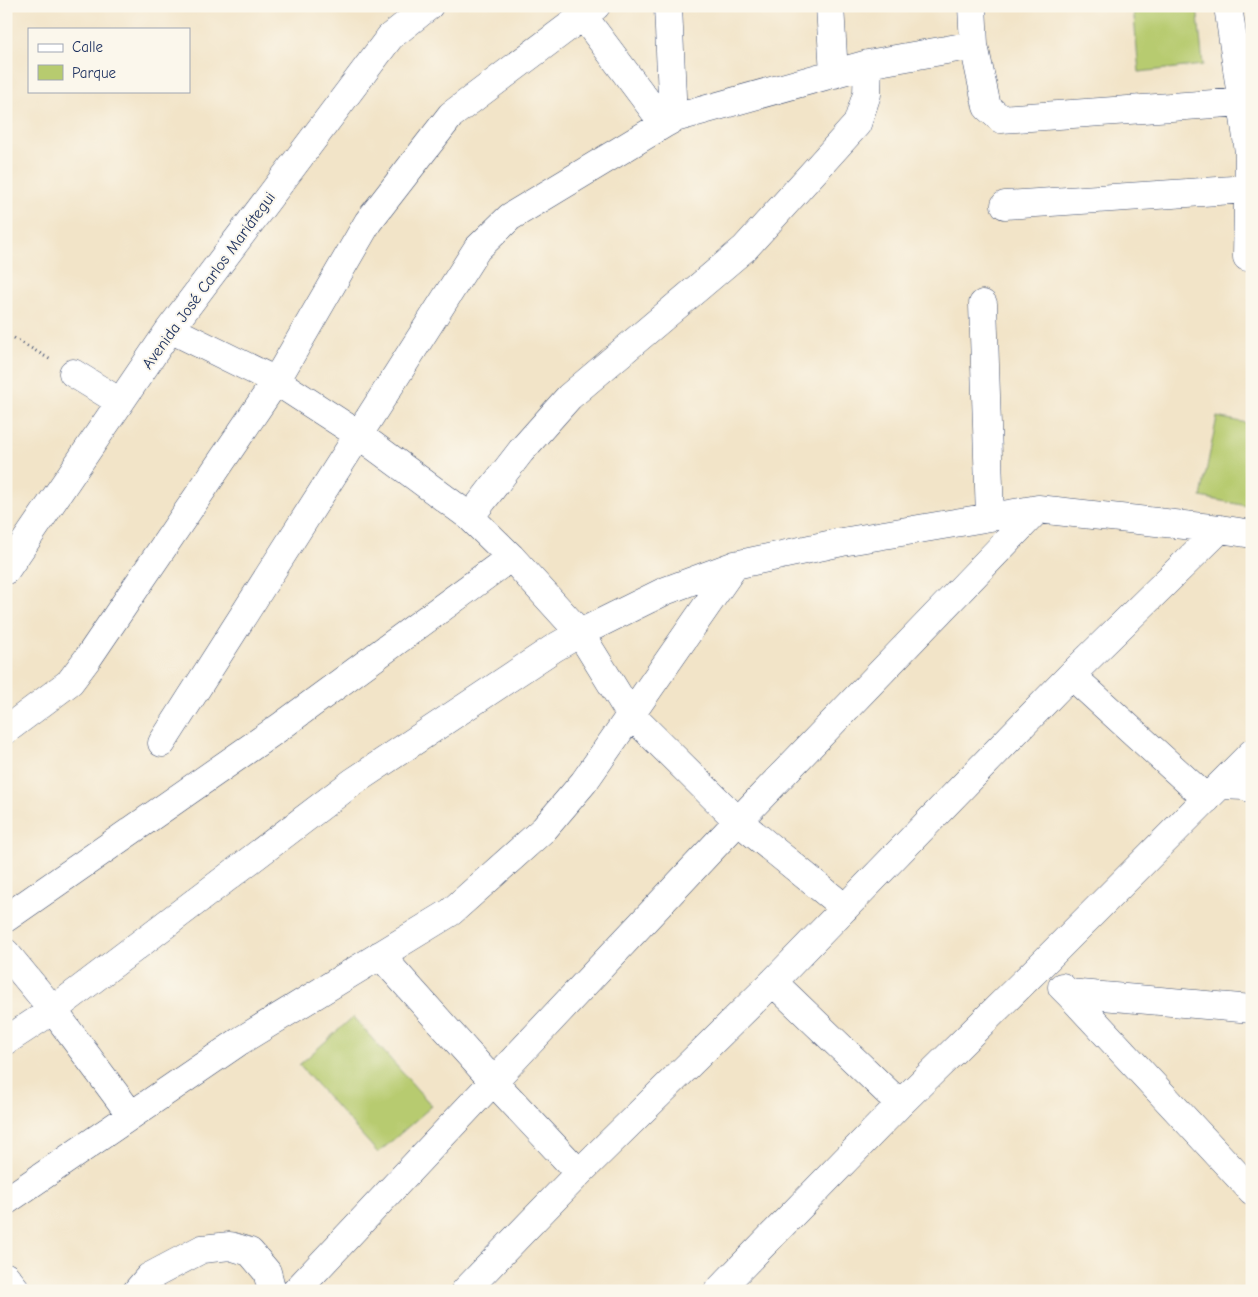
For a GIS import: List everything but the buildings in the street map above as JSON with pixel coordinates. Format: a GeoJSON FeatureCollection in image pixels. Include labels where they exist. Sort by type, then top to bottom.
{"type":"FeatureCollection","features":[{"type":"Feature","properties":{"kind":"street"},"geometry":{"type":"LineString","coordinates":[[390,36],[398,6]]}},
{"type":"Feature","properties":{"kind":"street","name":"Avenida José Carlos Mariátegui"},"geometry":{"type":"LineString","coordinates":[[6,570],[170,329],[390,36],[429,6]]}},
{"type":"Feature","properties":{"kind":"street"},"geometry":{"type":"LineString","coordinates":[[668,6],[669,122]]}},
{"type":"Feature","properties":{"kind":"street"},"geometry":{"type":"LineString","coordinates":[[830,6],[834,74]]}},
{"type":"Feature","properties":{"kind":"street"},"geometry":{"type":"LineString","coordinates":[[972,6],[974,45],[987,107],[1002,119],[1242,102]]}},
{"type":"Feature","properties":{"kind":"street"},"geometry":{"type":"LineString","coordinates":[[1228,6],[1242,29],[1242,102],[1249,152],[1247,257]]}},
{"type":"Feature","properties":{"kind":"street"},"geometry":{"type":"LineString","coordinates":[[6,730],[70,682],[88,658],[276,381],[368,222],[451,116],[589,11],[669,122]]}},
{"type":"Feature","properties":{"kind":"street"},"geometry":{"type":"LineString","coordinates":[[162,743],[477,249],[510,217],[669,122],[868,64],[974,45]]}},
{"type":"Feature","properties":{"kind":"street"},"geometry":{"type":"LineString","coordinates":[[470,516],[521,451],[569,396],[745,248],[857,124],[867,94],[868,64]]}},
{"type":"Feature","properties":{"kind":"street"},"geometry":{"type":"LineString","coordinates":[[1005,205],[1248,189]]}},
{"type":"Feature","properties":{"kind":"street"},"geometry":{"type":"LineString","coordinates":[[983,304],[990,516]]}},
{"type":"Feature","properties":{"kind":"street"},"geometry":{"type":"LineString","coordinates":[[170,329],[276,381],[359,435],[470,516],[511,556],[580,633],[630,714],[738,821],[845,908]]}},
{"type":"Feature","properties":{"kind":"street"},"geometry":{"type":"LineString","coordinates":[[73,373],[120,402]]}},
{"type":"Feature","properties":{"kind":"street"},"geometry":{"type":"LineString","coordinates":[[296,1291],[738,821],[1038,509]]}},
{"type":"Feature","properties":{"kind":"street"},"geometry":{"type":"LineString","coordinates":[[6,1041],[53,1010],[353,782],[554,648],[665,591],[735,565],[842,542],[1038,509],[1252,534]]}},
{"type":"Feature","properties":{"kind":"street"},"geometry":{"type":"LineString","coordinates":[[465,1291],[579,1174],[774,982],[1071,675],[1220,529]]}},
{"type":"Feature","properties":{"kind":"street"},"geometry":{"type":"LineString","coordinates":[[6,918],[280,727],[511,556]]}},
{"type":"Feature","properties":{"kind":"street"},"geometry":{"type":"LineString","coordinates":[[6,1201],[240,1041],[451,912],[544,829],[584,782],[735,565]]}},
{"type":"Feature","properties":{"kind":"street"},"geometry":{"type":"LineString","coordinates":[[1071,675],[1214,792]]}},
{"type":"Feature","properties":{"kind":"street"},"geometry":{"type":"LineString","coordinates":[[718,1291],[900,1104],[1252,753]]}},
{"type":"Feature","properties":{"kind":"street"},"geometry":{"type":"LineString","coordinates":[[1214,792],[1244,786],[1252,789]]}},
{"type":"Feature","properties":{"kind":"street"},"geometry":{"type":"LineString","coordinates":[[6,952],[53,1010],[131,1115]]}},
{"type":"Feature","properties":{"kind":"street"},"geometry":{"type":"LineString","coordinates":[[380,955],[579,1174]]}},
{"type":"Feature","properties":{"kind":"street"},"geometry":{"type":"LineString","coordinates":[[1041,965],[1252,1191]]}},
{"type":"Feature","properties":{"kind":"street"},"geometry":{"type":"LineString","coordinates":[[774,982],[900,1104]]}},
{"type":"Feature","properties":{"kind":"street"},"geometry":{"type":"LineString","coordinates":[[1068,993],[1252,1009]]}},
{"type":"Feature","properties":{"kind":"street"},"geometry":{"type":"LineString","coordinates":[[137,1291],[149,1277],[202,1249],[230,1246],[250,1252],[267,1272],[272,1291]]}},
{"type":"Feature","properties":{"kind":"street"},"geometry":{"type":"LineString","coordinates":[[6,1277],[18,1291]]}},
{"type":"Feature","properties":{"kind":"path"},"geometry":{"type":"LineString","coordinates":[[14,338],[73,373]]}},
{"type":"Feature","properties":{"kind":"green space"},"geometry":{"type":"Polygon","coordinates":[[[1133,6],[1197,6],[1203,65],[1139,72],[1133,6]]]}},
{"type":"Feature","properties":{"kind":"green space"},"geometry":{"type":"Polygon","coordinates":[[[1217,417],[1252,424],[1252,507],[1201,497],[1217,417]]]}},
{"type":"Feature","properties":{"kind":"green space"},"geometry":{"type":"Polygon","coordinates":[[[353,1017],[432,1106],[378,1153],[299,1065],[353,1017]]]}}]}
